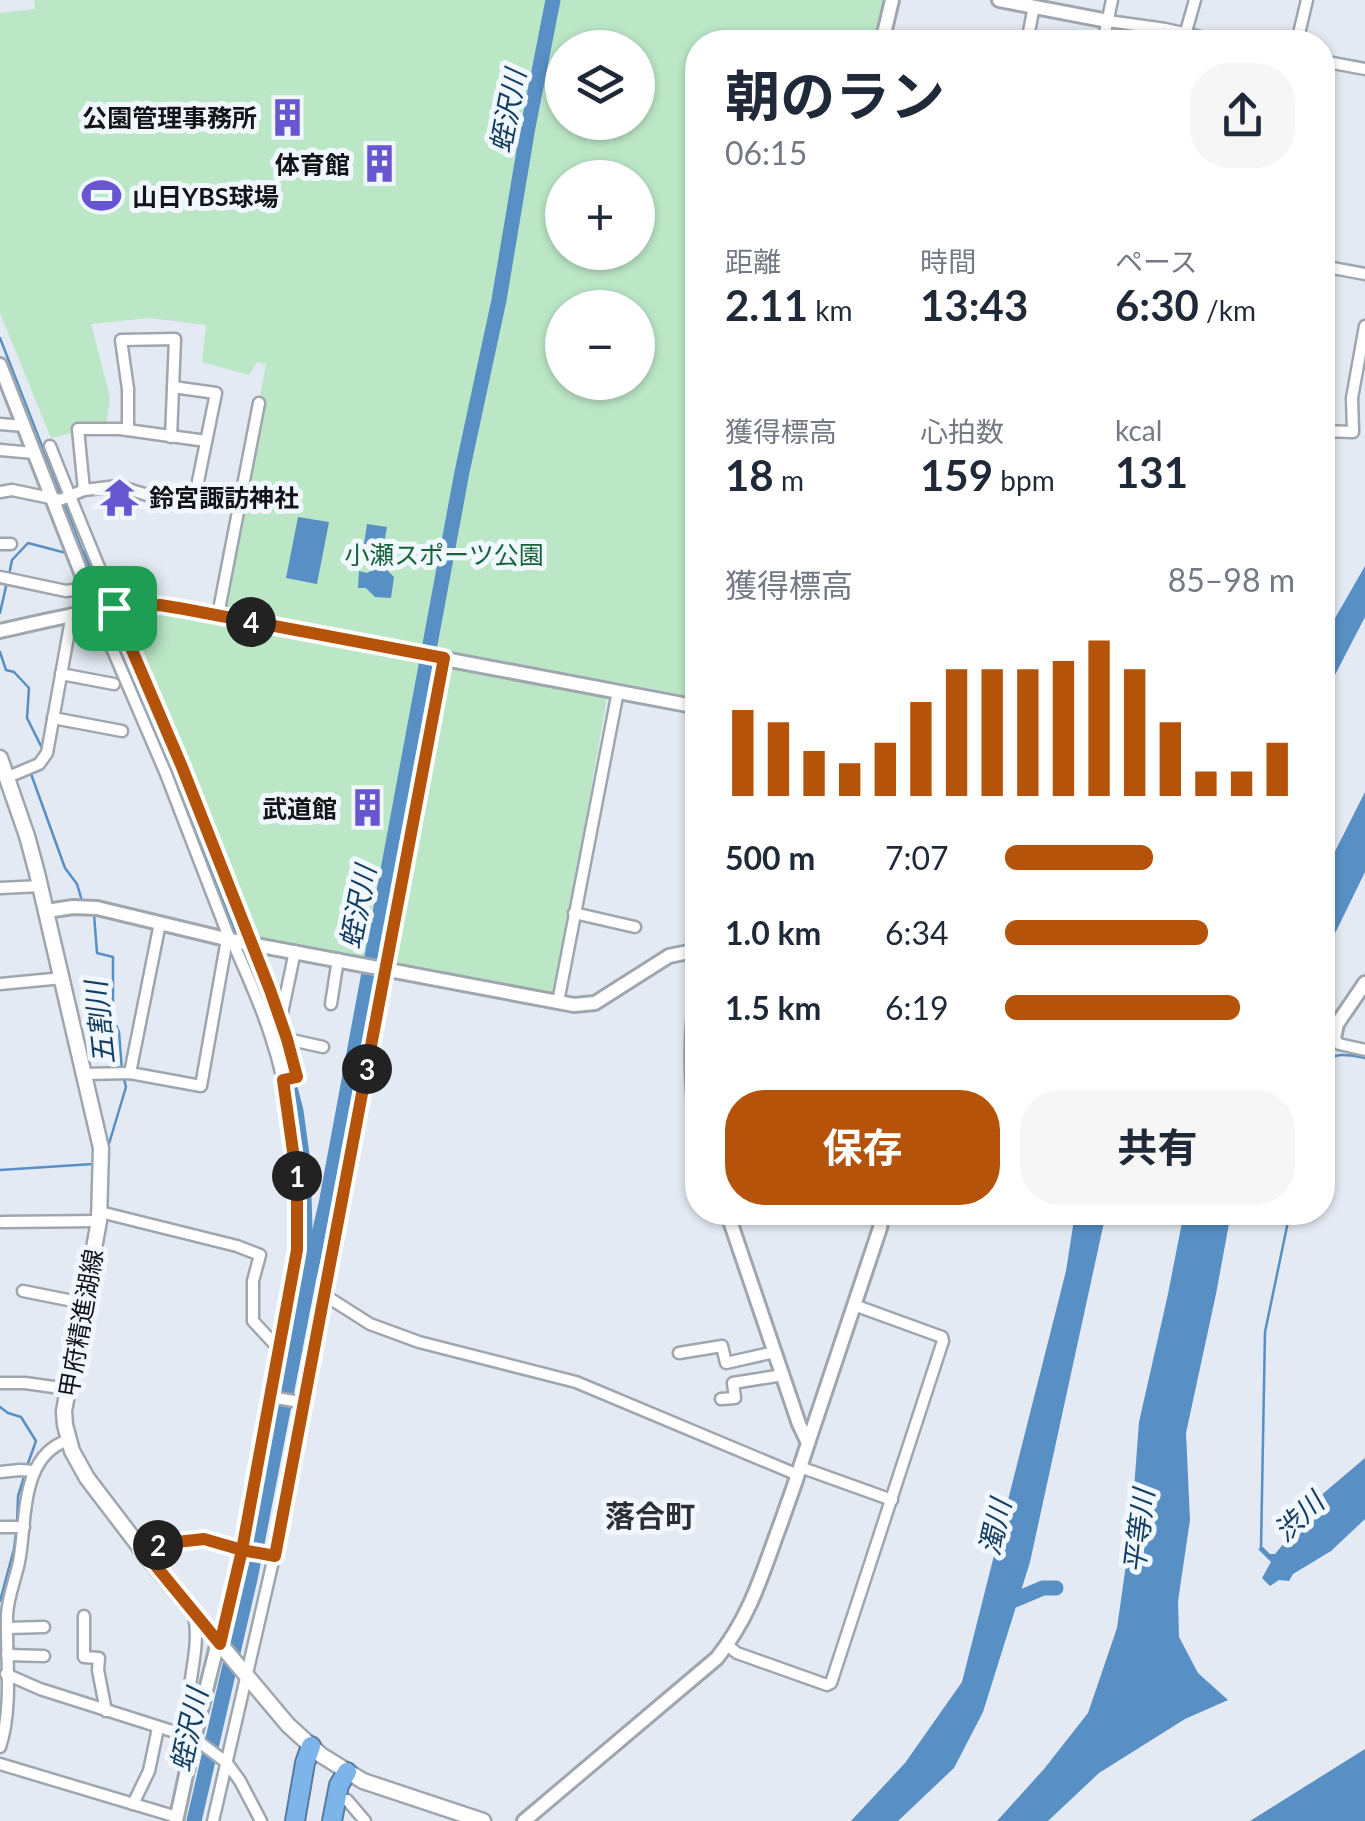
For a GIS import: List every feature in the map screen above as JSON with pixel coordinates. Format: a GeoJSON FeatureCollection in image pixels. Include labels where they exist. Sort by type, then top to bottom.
{"type":"FeatureCollection","features":[{"type":"Feature","properties":{"kind":"highway"},"geometry":{"type":"LineString","coordinates":[[295,1821],[310,1746]]}},
{"type":"Feature","properties":{"kind":"highway"},"geometry":{"type":"LineString","coordinates":[[332,1821],[347,1772]]}},
{"type":"Feature","properties":{"kind":"main road","name":"甲府精進湖線"},"geometry":{"type":"LineString","coordinates":[[0,758],[47,911],[101,1155],[99,1216],[64,1411],[68,1440],[77,1463],[193,1612],[310,1746],[363,1781],[483,1821]]}},
{"type":"Feature","properties":{"kind":"street"},"geometry":{"type":"LineString","coordinates":[[885,30],[892,0]]}},
{"type":"Feature","properties":{"kind":"street"},"geometry":{"type":"LineString","coordinates":[[999,0],[1148,30]]}},
{"type":"Feature","properties":{"kind":"street"},"geometry":{"type":"LineString","coordinates":[[1106,30],[1112,0]]}},
{"type":"Feature","properties":{"kind":"street"},"geometry":{"type":"LineString","coordinates":[[1186,30],[1195,0]]}},
{"type":"Feature","properties":{"kind":"street"},"geometry":{"type":"LineString","coordinates":[[1299,30],[1307,0]]}},
{"type":"Feature","properties":{"kind":"street"},"geometry":{"type":"LineString","coordinates":[[1029,30],[1034,6]]}},
{"type":"Feature","properties":{"kind":"street"},"geometry":{"type":"LineString","coordinates":[[1335,63],[1365,69]]}},
{"type":"Feature","properties":{"kind":"street"},"geometry":{"type":"LineString","coordinates":[[1335,268],[1365,274]]}},
{"type":"Feature","properties":{"kind":"street"},"geometry":{"type":"LineString","coordinates":[[1335,431],[1353,432],[1352,398],[1365,326]]}},
{"type":"Feature","properties":{"kind":"street"},"geometry":{"type":"LineString","coordinates":[[128,430],[128,389],[121,340],[175,339],[171,437]]}},
{"type":"Feature","properties":{"kind":"street"},"geometry":{"type":"LineString","coordinates":[[0,365],[4,385],[34,452],[62,498],[166,774],[260,1005],[283,1080],[296,1163],[298,1226],[273,1397],[243,1550],[177,1819],[0,1764]]}},
{"type":"Feature","properties":{"kind":"street"},"geometry":{"type":"LineString","coordinates":[[0,492],[12,490],[62,498],[84,490],[118,486],[193,506],[216,393],[173,388]]}},
{"type":"Feature","properties":{"kind":"street"},"geometry":{"type":"LineString","coordinates":[[218,615],[258,404]]}},
{"type":"Feature","properties":{"kind":"street"},"geometry":{"type":"LineString","coordinates":[[0,424],[24,426]]}},
{"type":"Feature","properties":{"kind":"street"},"geometry":{"type":"LineString","coordinates":[[84,490],[78,429],[128,430],[206,441]]}},
{"type":"Feature","properties":{"kind":"street"},"geometry":{"type":"LineString","coordinates":[[50,446],[74,555],[88,588],[106,609],[182,767],[281,1020],[297,1077],[283,1080]]}},
{"type":"Feature","properties":{"kind":"street"},"geometry":{"type":"LineString","coordinates":[[0,450],[34,452]]}},
{"type":"Feature","properties":{"kind":"street"},"geometry":{"type":"LineString","coordinates":[[5,578],[66,591],[88,588]]}},
{"type":"Feature","properties":{"kind":"street"},"geometry":{"type":"LineString","coordinates":[[1,631],[72,614],[160,605],[685,704]]}},
{"type":"Feature","properties":{"kind":"street"},"geometry":{"type":"LineString","coordinates":[[8,777],[34,766],[46,753],[72,614]]}},
{"type":"Feature","properties":{"kind":"street"},"geometry":{"type":"LineString","coordinates":[[213,1821],[326,1296],[382,967],[441,657]]}},
{"type":"Feature","properties":{"kind":"street"},"geometry":{"type":"LineString","coordinates":[[61,674],[114,684]]}},
{"type":"Feature","properties":{"kind":"street"},"geometry":{"type":"LineString","coordinates":[[558,1002],[618,691]]}},
{"type":"Feature","properties":{"kind":"street"},"geometry":{"type":"LineString","coordinates":[[53,718],[122,730]]}},
{"type":"Feature","properties":{"kind":"street"},"geometry":{"type":"LineString","coordinates":[[166,774],[182,767]]}},
{"type":"Feature","properties":{"kind":"street"},"geometry":{"type":"LineString","coordinates":[[0,888],[40,886]]}},
{"type":"Feature","properties":{"kind":"street"},"geometry":{"type":"LineString","coordinates":[[47,911],[92,907],[231,939],[574,1004],[595,1003],[669,956],[685,953]]}},
{"type":"Feature","properties":{"kind":"street"},"geometry":{"type":"LineString","coordinates":[[574,913],[635,927]]}},
{"type":"Feature","properties":{"kind":"street"},"geometry":{"type":"LineString","coordinates":[[125,1073],[160,923]]}},
{"type":"Feature","properties":{"kind":"street"},"geometry":{"type":"LineString","coordinates":[[85,1074],[125,1073],[201,1086],[231,939]]}},
{"type":"Feature","properties":{"kind":"street"},"geometry":{"type":"LineString","coordinates":[[281,1020],[295,951]]}},
{"type":"Feature","properties":{"kind":"street"},"geometry":{"type":"LineString","coordinates":[[331,1004],[338,959]]}},
{"type":"Feature","properties":{"kind":"street"},"geometry":{"type":"LineString","coordinates":[[0,984],[62,978]]}},
{"type":"Feature","properties":{"kind":"street"},"geometry":{"type":"LineString","coordinates":[[1335,1033],[1337,1024],[1365,983]]}},
{"type":"Feature","properties":{"kind":"street"},"geometry":{"type":"LineString","coordinates":[[287,1039],[323,1047]]}},
{"type":"Feature","properties":{"kind":"street"},"geometry":{"type":"LineString","coordinates":[[1335,1039],[1339,1044],[1365,1050]]}},
{"type":"Feature","properties":{"kind":"street"},"geometry":{"type":"LineString","coordinates":[[2,1222],[99,1216],[237,1246],[260,1255],[253,1281],[252,1322],[279,1349]]}},
{"type":"Feature","properties":{"kind":"street"},"geometry":{"type":"LineString","coordinates":[[731,1225],[808,1442]]}},
{"type":"Feature","properties":{"kind":"street"},"geometry":{"type":"LineString","coordinates":[[524,1821],[717,1658],[727,1645],[752,1602],[880,1225]]}},
{"type":"Feature","properties":{"kind":"street"},"geometry":{"type":"LineString","coordinates":[[23,1292],[82,1303]]}},
{"type":"Feature","properties":{"kind":"street"},"geometry":{"type":"LineString","coordinates":[[326,1296],[370,1324],[420,1342],[576,1382],[799,1471],[892,1500]]}},
{"type":"Feature","properties":{"kind":"street"},"geometry":{"type":"LineString","coordinates":[[727,1645],[737,1653],[827,1684],[831,1682],[943,1342],[942,1337],[854,1305]]}},
{"type":"Feature","properties":{"kind":"street"},"geometry":{"type":"LineString","coordinates":[[680,1354],[722,1346],[726,1362],[775,1352]]}},
{"type":"Feature","properties":{"kind":"street"},"geometry":{"type":"LineString","coordinates":[[721,1400],[735,1398],[733,1384],[782,1375]]}},
{"type":"Feature","properties":{"kind":"street"},"geometry":{"type":"LineString","coordinates":[[0,1383],[68,1389]]}},
{"type":"Feature","properties":{"kind":"street"},"geometry":{"type":"LineString","coordinates":[[273,1397],[302,1403]]}},
{"type":"Feature","properties":{"kind":"street"},"geometry":{"type":"LineString","coordinates":[[0,1747],[10,1589],[18,1567],[27,1496],[35,1471],[48,1450],[68,1440]]}},
{"type":"Feature","properties":{"kind":"street"},"geometry":{"type":"LineString","coordinates":[[0,1472],[35,1471]]}},
{"type":"Feature","properties":{"kind":"street"},"geometry":{"type":"LineString","coordinates":[[0,1527],[24,1527]]}},
{"type":"Feature","properties":{"kind":"street"},"geometry":{"type":"LineString","coordinates":[[142,1549],[204,1539],[273,1555]]}},
{"type":"Feature","properties":{"kind":"street"},"geometry":{"type":"LineString","coordinates":[[193,1612],[197,1637],[188,1726],[196,1740]]}},
{"type":"Feature","properties":{"kind":"street"},"geometry":{"type":"LineString","coordinates":[[84,1616],[84,1657],[99,1658],[106,1711]]}},
{"type":"Feature","properties":{"kind":"street"},"geometry":{"type":"LineString","coordinates":[[7,1628],[44,1627]]}},
{"type":"Feature","properties":{"kind":"street"},"geometry":{"type":"LineString","coordinates":[[7,1655],[44,1656]]}},
{"type":"Feature","properties":{"kind":"street"},"geometry":{"type":"LineString","coordinates":[[6,1674],[40,1690],[196,1740],[225,1761],[261,1821]]}},
{"type":"Feature","properties":{"kind":"street"},"geometry":{"type":"LineString","coordinates":[[132,1804],[149,1771],[158,1728]]}},
{"type":"Feature","properties":{"kind":"street"},"geometry":{"type":"LineString","coordinates":[[347,1800],[364,1821]]}},
{"type":"Feature","properties":{"kind":"green space","name":"小瀬スポーツ公園"},"geometry":{"type":"Polygon","coordinates":[[[34,0],[885,0],[879,30],[685,30],[685,696],[610,681],[555,994],[249,942],[137,661],[147,609],[220,618],[266,364],[257,362],[249,375],[202,362],[206,325],[149,318],[91,324],[110,397],[106,425],[51,438],[0,313],[0,13],[35,9],[34,0]]]}},
{"type":"Feature","properties":{"kind":"water"},"geometry":{"type":"Polygon","coordinates":[[[298,517],[329,522],[317,584],[286,578],[298,517]]]}},
{"type":"Feature","properties":{"kind":"water"},"geometry":{"type":"Polygon","coordinates":[[[367,524],[387,527],[381,559],[362,556],[367,524]]]}},
{"type":"Feature","properties":{"kind":"water"},"geometry":{"type":"Polygon","coordinates":[[[1365,566],[1365,617],[1335,675],[1335,618],[1365,566]]]}},
{"type":"Feature","properties":{"kind":"water"},"geometry":{"type":"Polygon","coordinates":[[[385,568],[394,577],[391,598],[375,597],[366,588],[358,588],[359,571],[367,573],[385,568]]]}},
{"type":"Feature","properties":{"kind":"water"},"geometry":{"type":"Polygon","coordinates":[[[1365,792],[1365,872],[1335,933],[1335,851],[1365,792]]]}},
{"type":"Feature","properties":{"kind":"water"},"geometry":{"type":"Polygon","coordinates":[[[1073,1225],[1103,1225],[1030,1562],[983,1712],[954,1768],[898,1821],[851,1821],[905,1763],[962,1682],[1066,1271],[1073,1225]]]}},
{"type":"Feature","properties":{"kind":"water","name":"平等川"},"geometry":{"type":"Polygon","coordinates":[[[1181,1225],[1229,1225],[1186,1433],[1190,1520],[1178,1601],[1179,1637],[1198,1673],[1228,1700],[1185,1719],[1099,1773],[1048,1821],[997,1821],[1088,1713],[1117,1628],[1131,1529],[1139,1422],[1181,1225]]]}},
{"type":"Feature","properties":{"kind":"water"},"geometry":{"type":"Polygon","coordinates":[[[1365,1458],[1365,1519],[1331,1551],[1293,1574],[1289,1581],[1279,1580],[1270,1586],[1262,1578],[1271,1562],[1258,1549],[1263,1547],[1275,1554],[1290,1536],[1288,1531],[1313,1493],[1319,1497],[1365,1458]]]}},
{"type":"Feature","properties":{"kind":"water"},"geometry":{"type":"Polygon","coordinates":[[[1365,1749],[1365,1821],[1250,1821],[1365,1749]]]}},
{"type":"Feature","properties":{"kind":"waterway","name":"蛭沢川"},"geometry":{"type":"LineString","coordinates":[[194,1821],[250,1579],[326,1204],[553,0]]}},
{"type":"Feature","properties":{"kind":"waterway","name":"五割川"},"geometry":{"type":"LineString","coordinates":[[0,338],[61,495]]}},
{"type":"Feature","properties":{"kind":"waterway","name":"五割川"},"geometry":{"type":"LineString","coordinates":[[64,503],[85,558],[82,557]]}},
{"type":"Feature","properties":{"kind":"waterway","name":"五割川"},"geometry":{"type":"LineString","coordinates":[[9,575],[12,560],[28,543],[70,554]]}},
{"type":"Feature","properties":{"kind":"waterway"},"geometry":{"type":"LineString","coordinates":[[85,558],[274,1026],[296,1111],[303,1162],[306,1264]]}},
{"type":"Feature","properties":{"kind":"waterway","name":"五割川"},"geometry":{"type":"LineString","coordinates":[[0,613],[7,582]]}},
{"type":"Feature","properties":{"kind":"waterway","name":"五割川"},"geometry":{"type":"LineString","coordinates":[[0,652],[6,670],[14,672],[29,688],[27,718],[42,748]]}},
{"type":"Feature","properties":{"kind":"waterway","name":"五割川"},"geometry":{"type":"LineString","coordinates":[[30,771],[65,868],[77,884],[82,901],[93,901]]}},
{"type":"Feature","properties":{"kind":"waterway","name":"五割川"},"geometry":{"type":"LineString","coordinates":[[94,914],[97,953],[113,957],[113,1019],[119,1032],[122,1071]]}},
{"type":"Feature","properties":{"kind":"waterway"},"geometry":{"type":"LineString","coordinates":[[1335,1057],[1365,1058]]}},
{"type":"Feature","properties":{"kind":"waterway","name":"五割川"},"geometry":{"type":"LineString","coordinates":[[108,1147],[126,1087],[124,1079]]}},
{"type":"Feature","properties":{"kind":"waterway","name":"五割川"},"geometry":{"type":"LineString","coordinates":[[0,1170],[93,1164]]}},
{"type":"Feature","properties":{"kind":"waterway"},"geometry":{"type":"LineString","coordinates":[[1261,1548],[1265,1332],[1287,1225]]}},
{"type":"Feature","properties":{"kind":"waterway","name":"五割川"},"geometry":{"type":"LineString","coordinates":[[0,1407],[21,1417],[36,1441],[27,1466]]}},
{"type":"Feature","properties":{"kind":"waterway","name":"五割川"},"geometry":{"type":"LineString","coordinates":[[17,1525],[18,1496],[25,1474]]}},
{"type":"Feature","properties":{"kind":"waterway","name":"五割川"},"geometry":{"type":"LineString","coordinates":[[0,1601],[16,1533]]}},
{"type":"Feature","properties":{"kind":"waterway","name":"渋川"},"geometry":{"type":"LineString","coordinates":[[1000,1606],[1043,1588],[1056,1588]]}},
{"type":"Feature","properties":{"kind":"place","name":"公園管理事務所"},"geometry":{"type":"Point","coordinates":[287,117]}},
{"type":"Feature","properties":{"kind":"place","name":"体育館"},"geometry":{"type":"Point","coordinates":[380,164]}},
{"type":"Feature","properties":{"kind":"place","name":"山日YBS球場"},"geometry":{"type":"Point","coordinates":[102,196]}},
{"type":"Feature","properties":{"kind":"place","name":"鈴宮諏訪神社"},"geometry":{"type":"Point","coordinates":[119,497]}},
{"type":"Feature","properties":{"kind":"place","name":"武道館"},"geometry":{"type":"Point","coordinates":[367,808]}},
{"type":"Feature","properties":{"kind":"district","name":"落合町"},"geometry":{"type":"Point","coordinates":[650,1515]}},
{"type":"Feature","properties":{"kind":"route"},"geometry":{"type":"LineString","coordinates":[[114,608],[160,605],[444,658],[275,1556],[242,1550],[204,1539],[142,1549],[220,1644],[242,1550],[297,1250],[297,1180],[283,1080],[297,1077],[270,990],[114,608]]}},
{"type":"Feature","properties":{"kind":"water label","name":"濁川"},"geometry":{"type":"Point","coordinates":[994,1527]}}]}
